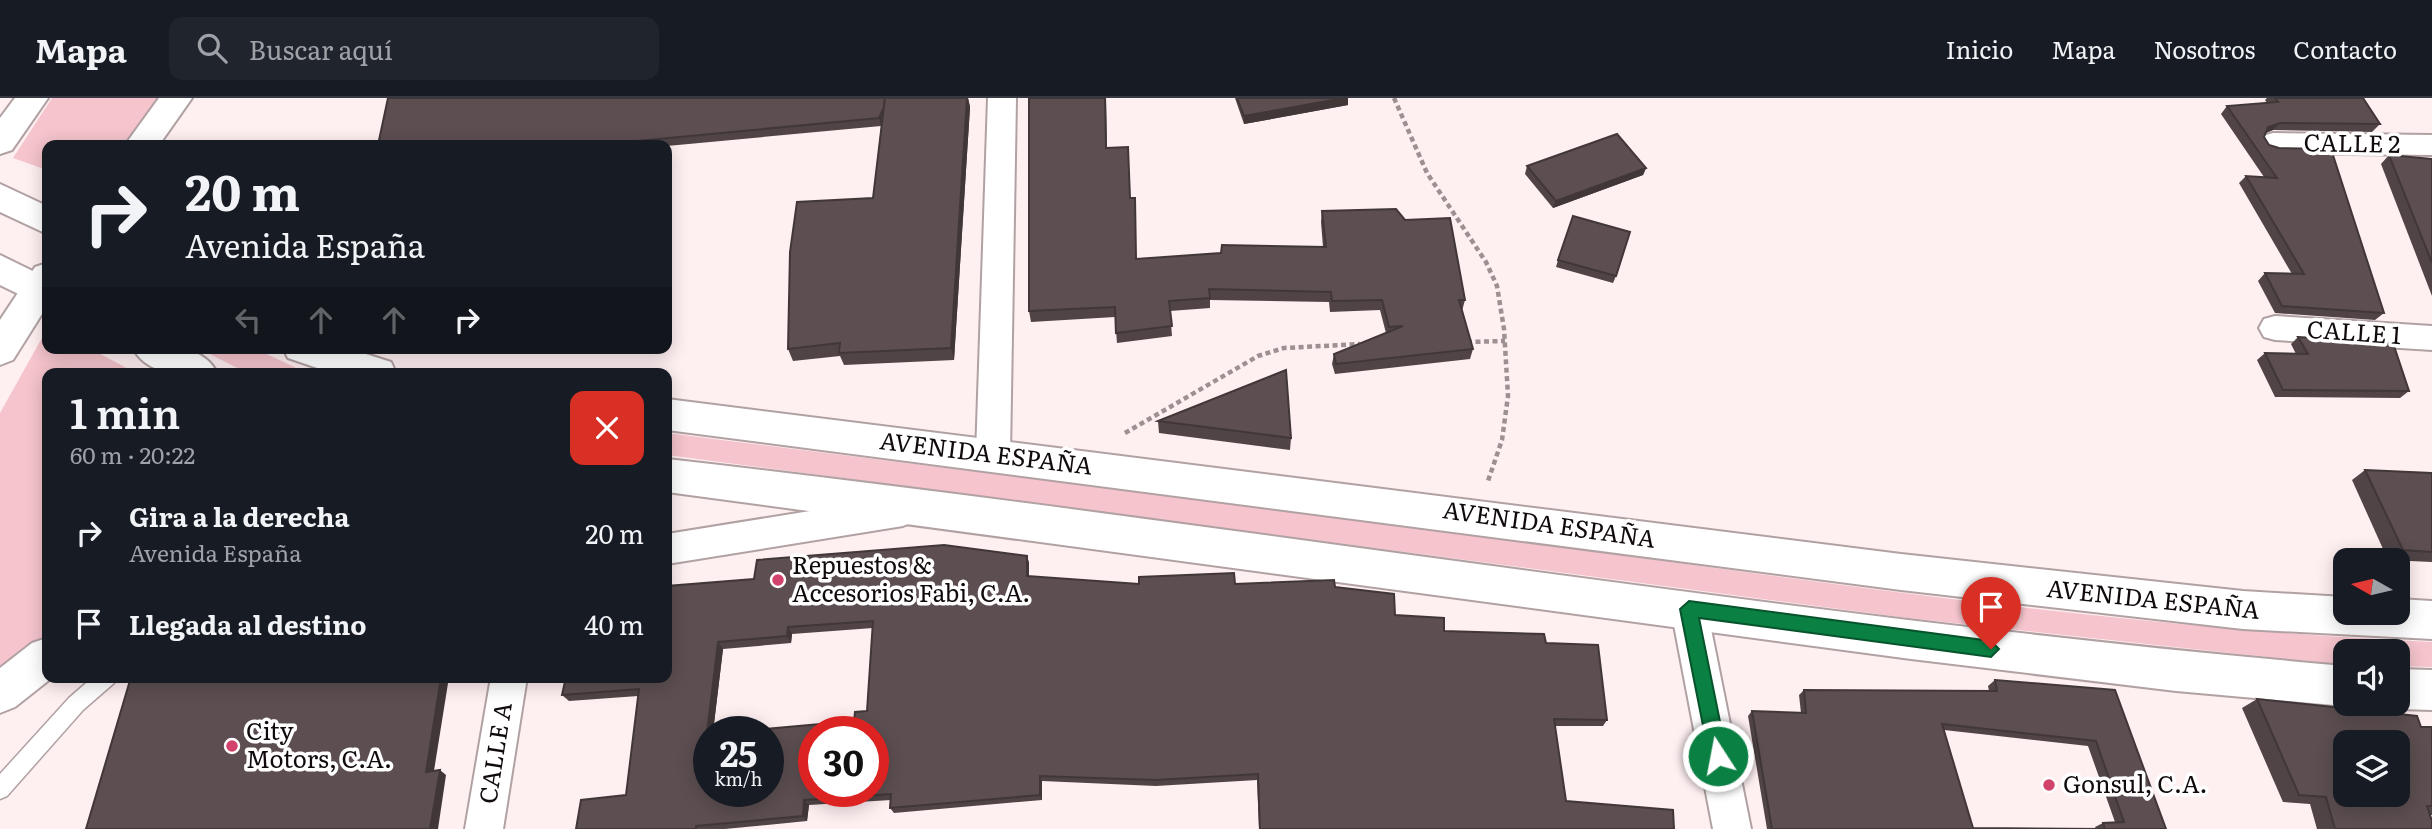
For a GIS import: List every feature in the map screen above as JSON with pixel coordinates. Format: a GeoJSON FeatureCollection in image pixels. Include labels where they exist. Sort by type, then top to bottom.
{"type":"FeatureCollection","features":[{"type":"Feature","properties":{"kind":"main road"},"geometry":{"type":"LineString","coordinates":[[0,142],[32,98]]}},
{"type":"Feature","properties":{"kind":"main road"},"geometry":{"type":"LineString","coordinates":[[145,140],[176,98]]}},
{"type":"Feature","properties":{"kind":"main road"},"geometry":{"type":"LineString","coordinates":[[168,140],[187,98]]}},
{"type":"Feature","properties":{"kind":"main road"},"geometry":{"type":"LineString","coordinates":[[0,197],[42,218]]}},
{"type":"Feature","properties":{"kind":"main road"},"geometry":{"type":"LineString","coordinates":[[0,269],[42,286]]}},
{"type":"Feature","properties":{"kind":"main road"},"geometry":{"type":"LineString","coordinates":[[0,349],[42,291]]}},
{"type":"Feature","properties":{"kind":"main road"},"geometry":{"type":"LineString","coordinates":[[163,354],[189,368]]}},
{"type":"Feature","properties":{"kind":"main road"},"geometry":{"type":"LineString","coordinates":[[319,354],[363,368]]}},
{"type":"Feature","properties":{"kind":"main road","name":"AVENIDA ESPAÑA"},"geometry":{"type":"LineString","coordinates":[[672,415],[1476,515],[1901,572],[2304,615],[2432,620]]}},
{"type":"Feature","properties":{"kind":"main road"},"geometry":{"type":"LineString","coordinates":[[672,476],[1964,646],[2189,672],[2333,685]]}},
{"type":"Feature","properties":{"kind":"main road"},"geometry":{"type":"LineString","coordinates":[[0,694],[42,661]]}},
{"type":"Feature","properties":{"kind":"main road"},"geometry":{"type":"LineString","coordinates":[[2410,689],[2432,690]]}},
{"type":"Feature","properties":{"kind":"street"},"geometry":{"type":"LineString","coordinates":[[993,454],[1002,98]]}},
{"type":"Feature","properties":{"kind":"street","name":"CALLE 2"},"geometry":{"type":"LineString","coordinates":[[2273,143],[2432,145]]}},
{"type":"Feature","properties":{"kind":"street","name":"CALLE 1"},"geometry":{"type":"LineString","coordinates":[[2276,328],[2432,338]]}},
{"type":"Feature","properties":{"kind":"street"},"geometry":{"type":"LineString","coordinates":[[672,549],[920,508]]}},
{"type":"Feature","properties":{"kind":"street"},"geometry":{"type":"LineString","coordinates":[[1689,609],[1732,829]]}},
{"type":"Feature","properties":{"kind":"street","name":"CALLE A"},"geometry":{"type":"LineString","coordinates":[[484,829],[508,683]]}},
{"type":"Feature","properties":{"kind":"lane"},"geometry":{"type":"LineString","coordinates":[[0,789],[76,704],[100,683]]}},
{"type":"Feature","properties":{"kind":"path"},"geometry":{"type":"LineString","coordinates":[[1394,98],[1427,173],[1486,262],[1497,286],[1505,341],[1508,396],[1502,440],[1476,515]]}},
{"type":"Feature","properties":{"kind":"path"},"geometry":{"type":"LineString","coordinates":[[1464,342],[1505,341]]}},
{"type":"Feature","properties":{"kind":"path"},"geometry":{"type":"LineString","coordinates":[[1072,465],[1258,356],[1284,348],[1369,344]]}},
{"type":"Feature","properties":{"kind":"shaded area"},"geometry":{"type":"Polygon","coordinates":[[[52,98],[159,98],[128,140],[42,140],[42,168],[13,158],[52,98]]]}},
{"type":"Feature","properties":{"kind":"shaded area"},"geometry":{"type":"Polygon","coordinates":[[[42,338],[42,354],[100,354],[127,368],[42,368],[42,645],[0,678],[0,413],[42,338]]]}},
{"type":"Feature","properties":{"kind":"shaded area"},"geometry":{"type":"Polygon","coordinates":[[[210,354],[267,354],[296,368],[237,368],[210,354]]]}},
{"type":"Feature","properties":{"kind":"shaded area"},"geometry":{"type":"Polygon","coordinates":[[[672,434],[1298,512],[1969,601],[2200,626],[2382,639],[2333,639],[2333,663],[1908,618],[672,456],[672,434]]]}},
{"type":"Feature","properties":{"kind":"shaded area"},"geometry":{"type":"Polygon","coordinates":[[[2410,641],[2432,642],[2432,667],[2410,666],[2410,641]]]}},
{"type":"Feature","properties":{"kind":"building"},"geometry":{"type":"Polygon","coordinates":[[[388,98],[885,98],[879,118],[648,140],[379,140],[388,98]]]}},
{"type":"Feature","properties":{"kind":"building"},"geometry":{"type":"Polygon","coordinates":[[[885,98],[967,98],[951,348],[839,353],[840,343],[788,349],[790,252],[797,202],[873,198],[885,98]]]}},
{"type":"Feature","properties":{"kind":"building"},"geometry":{"type":"Polygon","coordinates":[[[1029,98],[1105,98],[1106,148],[1128,147],[1130,198],[1135,198],[1136,259],[1221,253],[1222,245],[1326,247],[1322,211],[1396,209],[1405,220],[1450,218],[1465,300],[1459,300],[1473,349],[1336,364],[1334,354],[1403,326],[1389,327],[1382,300],[1332,301],[1331,292],[1209,289],[1210,298],[1169,301],[1172,326],[1116,333],[1115,307],[1029,311],[1029,98]]]}},
{"type":"Feature","properties":{"kind":"building"},"geometry":{"type":"Polygon","coordinates":[[[1237,98],[1344,98],[1244,116],[1237,98]]]}},
{"type":"Feature","properties":{"kind":"building"},"geometry":{"type":"Polygon","coordinates":[[[2275,98],[2363,98],[2380,124],[2280,123],[2268,127],[2264,137],[2269,145],[2279,148],[2331,149],[2384,313],[2282,306],[2265,273],[2304,274],[2246,176],[2277,178],[2227,106],[2278,102],[2275,98]]]}},
{"type":"Feature","properties":{"kind":"building"},"geometry":{"type":"Polygon","coordinates":[[[1617,134],[1646,168],[1556,201],[1527,166],[1617,134]]]}},
{"type":"Feature","properties":{"kind":"building"},"geometry":{"type":"Polygon","coordinates":[[[2389,155],[2432,159],[2432,263],[2389,155]]]}},
{"type":"Feature","properties":{"kind":"building"},"geometry":{"type":"Polygon","coordinates":[[[1573,216],[1630,232],[1616,276],[1558,260],[1573,216]]]}},
{"type":"Feature","properties":{"kind":"building"},"geometry":{"type":"Polygon","coordinates":[[[2298,337],[2393,343],[2409,391],[2283,390],[2265,353],[2308,354],[2298,337]]]}},
{"type":"Feature","properties":{"kind":"building"},"geometry":{"type":"Polygon","coordinates":[[[1286,370],[1291,438],[1158,421],[1286,370]]]}},
{"type":"Feature","properties":{"kind":"building"},"geometry":{"type":"Polygon","coordinates":[[[2365,470],[2432,473],[2432,552],[2402,548],[2365,470]]]}},
{"type":"Feature","properties":{"kind":"building"},"geometry":{"type":"Polygon","coordinates":[[[944,545],[1027,556],[1027,576],[1139,584],[1139,577],[1234,573],[1235,584],[1334,580],[1335,587],[1394,594],[1395,615],[1444,618],[1444,631],[1544,634],[1546,643],[1598,645],[1607,720],[1554,719],[1566,801],[1673,810],[1674,829],[1260,829],[1258,774],[1155,780],[1040,776],[1040,795],[890,808],[889,716],[855,716],[855,712],[867,711],[873,621],[788,627],[787,636],[718,642],[709,716],[693,716],[693,807],[784,807],[784,727],[798,726],[798,807],[804,807],[803,816],[696,826],[696,829],[576,829],[581,800],[626,795],[639,689],[562,695],[565,683],[672,683],[672,586],[754,579],[757,560],[944,545]]]}},
{"type":"Feature","properties":{"kind":"building"},"geometry":{"type":"Polygon","coordinates":[[[1995,680],[2115,690],[2166,829],[2105,829],[1772,829],[1752,711],[1806,713],[1804,690],[1997,691],[1995,680]],[[1942,724],[1973,828],[2105,829],[2103,823],[2124,822],[2096,741],[1942,724]]]}},
{"type":"Feature","properties":{"kind":"building","name":"City Motors, C.A."},"geometry":{"type":"Polygon","coordinates":[[[129,683],[440,683],[426,772],[440,770],[430,829],[86,829],[129,683]]]}},
{"type":"Feature","properties":{"kind":"building"},"geometry":{"type":"Polygon","coordinates":[[[2257,699],[2333,707],[2333,716],[2417,716],[2421,727],[2432,727],[2432,806],[2427,806],[2432,829],[2335,829],[2326,797],[2299,795],[2257,699]]]}},
{"type":"Feature","properties":{"kind":"place","name":"Repuestos & Accesorios Fabi, C.A."},"geometry":{"type":"Point","coordinates":[778,580]}},
{"type":"Feature","properties":{"kind":"place","name":"City Motors, C.A."},"geometry":{"type":"Point","coordinates":[232,746]}},
{"type":"Feature","properties":{"kind":"place","name":"Gonsul, C.A."},"geometry":{"type":"Point","coordinates":[2049,785]}},
{"type":"Feature","properties":{"kind":"route"},"geometry":{"type":"LineString","coordinates":[[1718,756],[1689,609],[1991,649]]}}]}
